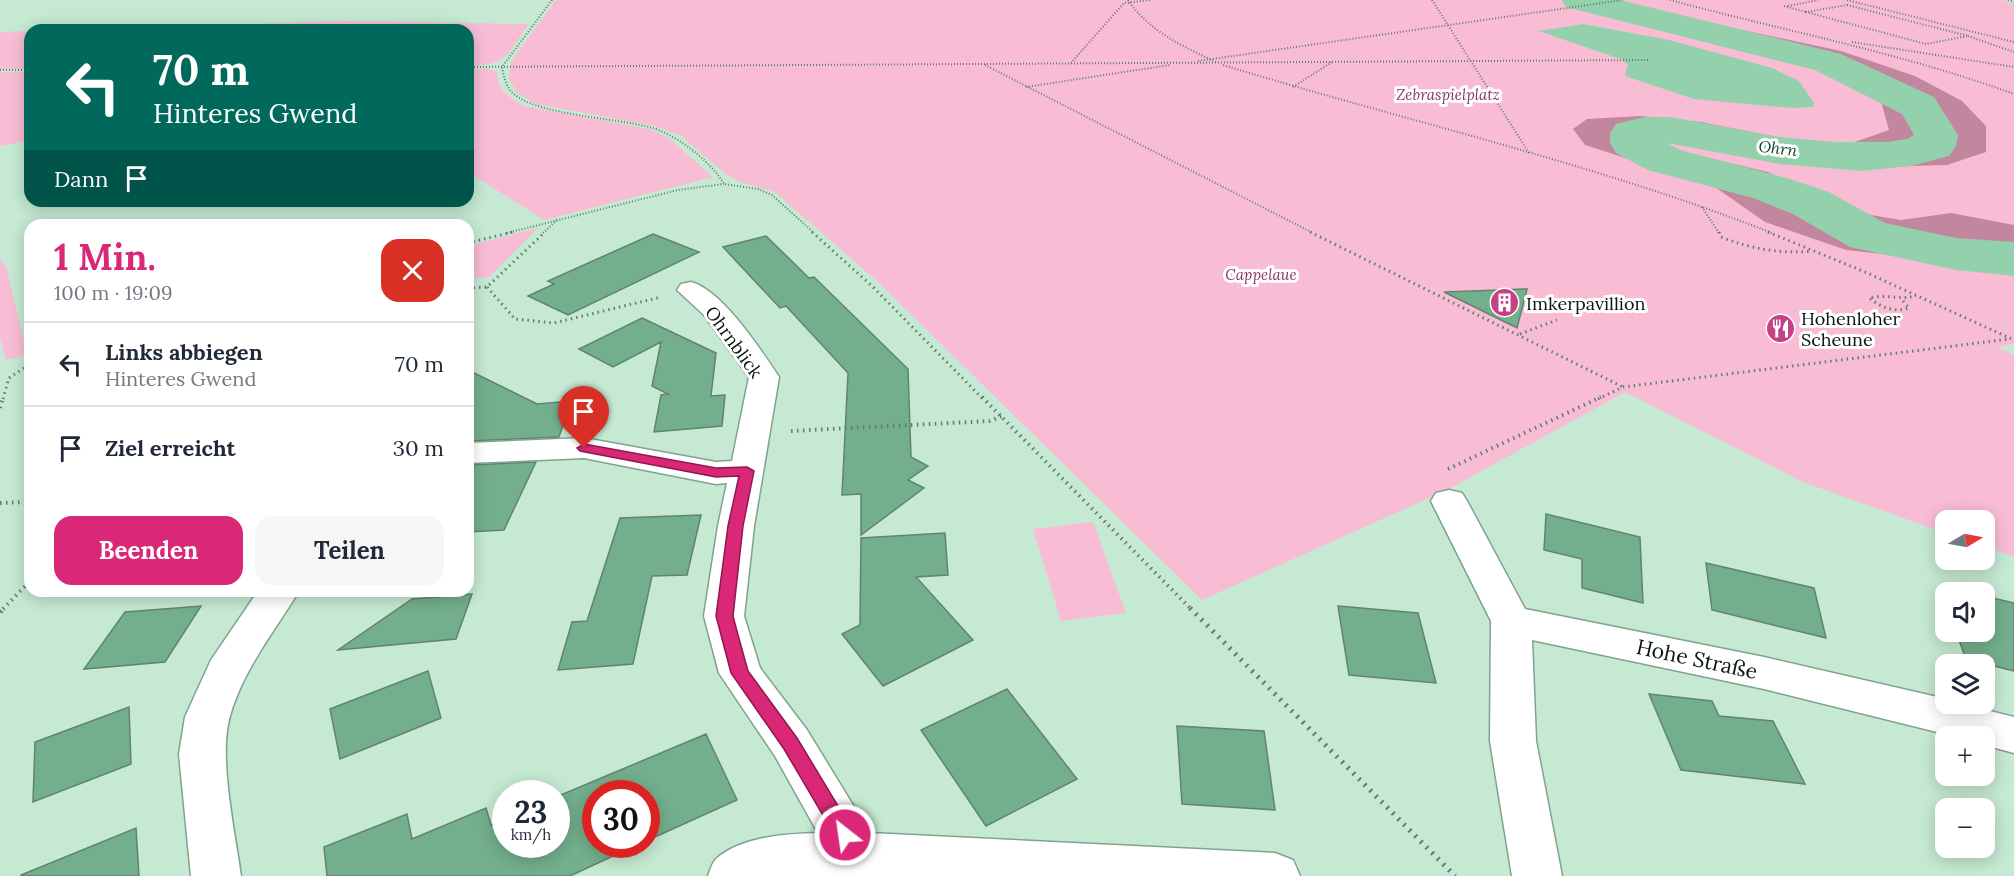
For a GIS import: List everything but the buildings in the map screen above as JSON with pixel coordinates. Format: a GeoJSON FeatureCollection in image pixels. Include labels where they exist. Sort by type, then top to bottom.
{"type":"FeatureCollection","features":[{"type":"Feature","properties":{"kind":"street","name":"Ohrnblick"},"geometry":{"type":"LineString","coordinates":[[691,290],[714,309],[764,377],[736,526],[724,616],[740,673],[790,744],[856,854]]}},
{"type":"Feature","properties":{"kind":"street"},"geometry":{"type":"LineString","coordinates":[[474,453],[584,448],[716,473],[751,452]]}},
{"type":"Feature","properties":{"kind":"street"},"geometry":{"type":"LineString","coordinates":[[1449,501],[1511,621],[1513,741],[1537,876]]}},
{"type":"Feature","properties":{"kind":"street"},"geometry":{"type":"LineString","coordinates":[[216,876],[202,754],[207,717],[226,671],[275,597]]}},
{"type":"Feature","properties":{"kind":"street","name":"Hohe Straße"},"geometry":{"type":"LineString","coordinates":[[1511,621],[1654,648],[1885,700],[2014,735]]}},
{"type":"Feature","properties":{"kind":"street"},"geometry":{"type":"LineString","coordinates":[[733,876],[754,863],[799,856],[856,854],[1275,876]]}},
{"type":"Feature","properties":{"kind":"path"},"geometry":{"type":"LineString","coordinates":[[552,0],[502,67],[504,80],[513,94],[531,105],[650,127],[674,136],[719,175],[724,184]]}},
{"type":"Feature","properties":{"kind":"path"},"geometry":{"type":"LineString","coordinates":[[1122,0],[1150,0]]}},
{"type":"Feature","properties":{"kind":"path"},"geometry":{"type":"LineString","coordinates":[[1432,0],[1529,153]]}},
{"type":"Feature","properties":{"kind":"path"},"geometry":{"type":"LineString","coordinates":[[1026,87],[1623,0]]}},
{"type":"Feature","properties":{"kind":"path"},"geometry":{"type":"LineString","coordinates":[[1670,0],[1943,70],[2014,94]]}},
{"type":"Feature","properties":{"kind":"path"},"geometry":{"type":"LineString","coordinates":[[1818,0],[1784,6],[1926,44],[1968,36]]}},
{"type":"Feature","properties":{"kind":"path"},"geometry":{"type":"LineString","coordinates":[[1847,0],[2014,42]]}},
{"type":"Feature","properties":{"kind":"path"},"geometry":{"type":"LineString","coordinates":[[2008,0],[2014,2]]}},
{"type":"Feature","properties":{"kind":"path"},"geometry":{"type":"LineString","coordinates":[[1129,1],[1138,16],[1156,32],[1219,63],[1293,87],[1529,153],[1701,207],[1814,250],[2014,339]]}},
{"type":"Feature","properties":{"kind":"path"},"geometry":{"type":"LineString","coordinates":[[1071,63],[1124,3],[1129,1]]}},
{"type":"Feature","properties":{"kind":"path"},"geometry":{"type":"LineString","coordinates":[[1806,12],[1847,4],[1968,36],[2014,52]]}},
{"type":"Feature","properties":{"kind":"path"},"geometry":{"type":"LineString","coordinates":[[1819,37],[2014,67]]}},
{"type":"Feature","properties":{"kind":"path"},"geometry":{"type":"LineString","coordinates":[[474,67],[1649,60]]}},
{"type":"Feature","properties":{"kind":"path"},"geometry":{"type":"LineString","coordinates":[[1293,87],[1332,62]]}},
{"type":"Feature","properties":{"kind":"path"},"geometry":{"type":"LineString","coordinates":[[984,64],[1623,387]]}},
{"type":"Feature","properties":{"kind":"path"},"geometry":{"type":"LineString","coordinates":[[0,70],[24,70]]}},
{"type":"Feature","properties":{"kind":"path"},"geometry":{"type":"LineString","coordinates":[[474,241],[678,190],[724,184],[758,189],[772,195],[872,286],[1455,876]]}},
{"type":"Feature","properties":{"kind":"path"},"geometry":{"type":"LineString","coordinates":[[1701,207],[1706,218],[1718,229],[1721,237],[1742,245],[1766,253],[1794,254],[1814,250]]}},
{"type":"Feature","properties":{"kind":"path"},"geometry":{"type":"LineString","coordinates":[[474,288],[487,287],[557,220]]}},
{"type":"Feature","properties":{"kind":"path"},"geometry":{"type":"LineString","coordinates":[[487,287],[515,319],[554,322],[691,290]]}},
{"type":"Feature","properties":{"kind":"path"},"geometry":{"type":"LineString","coordinates":[[1903,301],[1909,308],[1903,311],[1888,309],[1869,298],[1889,297],[1903,301],[1917,296]]}},
{"type":"Feature","properties":{"kind":"path"},"geometry":{"type":"LineString","coordinates":[[1519,335],[1557,320]]}},
{"type":"Feature","properties":{"kind":"path"},"geometry":{"type":"LineString","coordinates":[[1449,501],[1440,473],[1623,387],[2014,339]]}},
{"type":"Feature","properties":{"kind":"path"},"geometry":{"type":"LineString","coordinates":[[0,408],[9,378],[24,368]]}},
{"type":"Feature","properties":{"kind":"path"},"geometry":{"type":"LineString","coordinates":[[751,452],[990,421],[1002,416]]}},
{"type":"Feature","properties":{"kind":"path"},"geometry":{"type":"LineString","coordinates":[[0,503],[24,502]]}},
{"type":"Feature","properties":{"kind":"path"},"geometry":{"type":"LineString","coordinates":[[0,612],[24,587]]}},
{"type":"Feature","properties":{"kind":"green space","name":"Cappelaue"},"geometry":{"type":"Polygon","coordinates":[[[556,0],[2002,0],[2014,4],[2014,344],[1998,347],[2014,355],[2014,557],[1995,550],[1995,510],[1935,510],[1935,529],[1803,482],[1625,392],[1449,489],[1202,600],[877,281],[775,192],[740,182],[727,175],[680,135],[654,126],[536,104],[517,93],[509,79],[511,61],[556,0]]]}},
{"type":"Feature","properties":{"kind":"green space"},"geometry":{"type":"Polygon","coordinates":[[[344,21],[529,24],[505,56],[492,63],[474,66],[474,24],[251,24],[344,21]]]}},
{"type":"Feature","properties":{"kind":"green space"},"geometry":{"type":"Polygon","coordinates":[[[24,31],[24,69],[0,69],[0,32],[24,31]]]}},
{"type":"Feature","properties":{"kind":"green space"},"geometry":{"type":"Polygon","coordinates":[[[474,69],[489,69],[497,72],[502,89],[524,106],[649,129],[669,138],[713,177],[544,220],[474,176],[474,69]]]}},
{"type":"Feature","properties":{"kind":"green space"},"geometry":{"type":"Polygon","coordinates":[[[0,72],[24,72],[24,141],[0,146],[0,72]]]}},
{"type":"Feature","properties":{"kind":"green space"},"geometry":{"type":"Polygon","coordinates":[[[538,228],[489,277],[474,278],[474,244],[538,228]]]}},
{"type":"Feature","properties":{"kind":"green space"},"geometry":{"type":"Polygon","coordinates":[[[0,259],[6,266],[24,342],[24,356],[6,360],[0,338],[0,259]]]}},
{"type":"Feature","properties":{"kind":"green space"},"geometry":{"type":"Polygon","coordinates":[[[1093,522],[1126,613],[1061,621],[1033,529],[1093,522]]]}},
{"type":"Feature","properties":{"kind":"shaded area"},"geometry":{"type":"Polygon","coordinates":[[[1611,2],[1841,51],[1915,76],[1962,101],[1986,126],[1986,152],[1947,165],[1872,167],[1801,163],[1670,136],[1649,138],[1653,145],[1768,172],[1847,211],[1901,220],[1951,213],[2014,225],[2014,271],[2000,267],[1846,250],[1765,222],[1715,187],[1585,145],[1573,129],[1587,119],[1640,116],[1701,122],[1801,142],[1852,143],[1889,130],[1881,101],[1829,74],[1781,55],[1566,7],[1611,2]]]}},
{"type":"Feature","properties":{"kind":"shaded area"},"geometry":{"type":"Polygon","coordinates":[[[1583,24],[1669,40],[1772,68],[1799,81],[1814,103],[1813,107],[1792,108],[1694,99],[1628,77],[1625,75],[1628,65],[1623,60],[1539,31],[1583,24]]]}},
{"type":"Feature","properties":{"kind":"waterway","name":"Ohrn"},"geometry":{"type":"LineString","coordinates":[[1578,0],[1828,62],[1919,106],[1936,135],[1933,146],[1887,156],[1861,157],[1806,154],[1670,130],[1632,133],[1632,143],[1664,160],[1770,188],[1811,203],[1869,236],[1956,254],[2014,259]]}},
{"type":"Feature","properties":{"kind":"place","name":"Imkerpavillion"},"geometry":{"type":"Point","coordinates":[1505,303]}},
{"type":"Feature","properties":{"kind":"place","name":"Hohenloher Scheune"},"geometry":{"type":"Point","coordinates":[1780,328]}},
{"type":"Feature","properties":{"kind":"route"},"geometry":{"type":"LineString","coordinates":[[584,448],[716,473],[747,471],[736,526],[724,616],[729,635],[740,673],[790,744],[845,835]]}},
{"type":"Feature","properties":{"kind":"park label","name":"Zebraspielplatz"},"geometry":{"type":"Point","coordinates":[1448,94]}}]}
